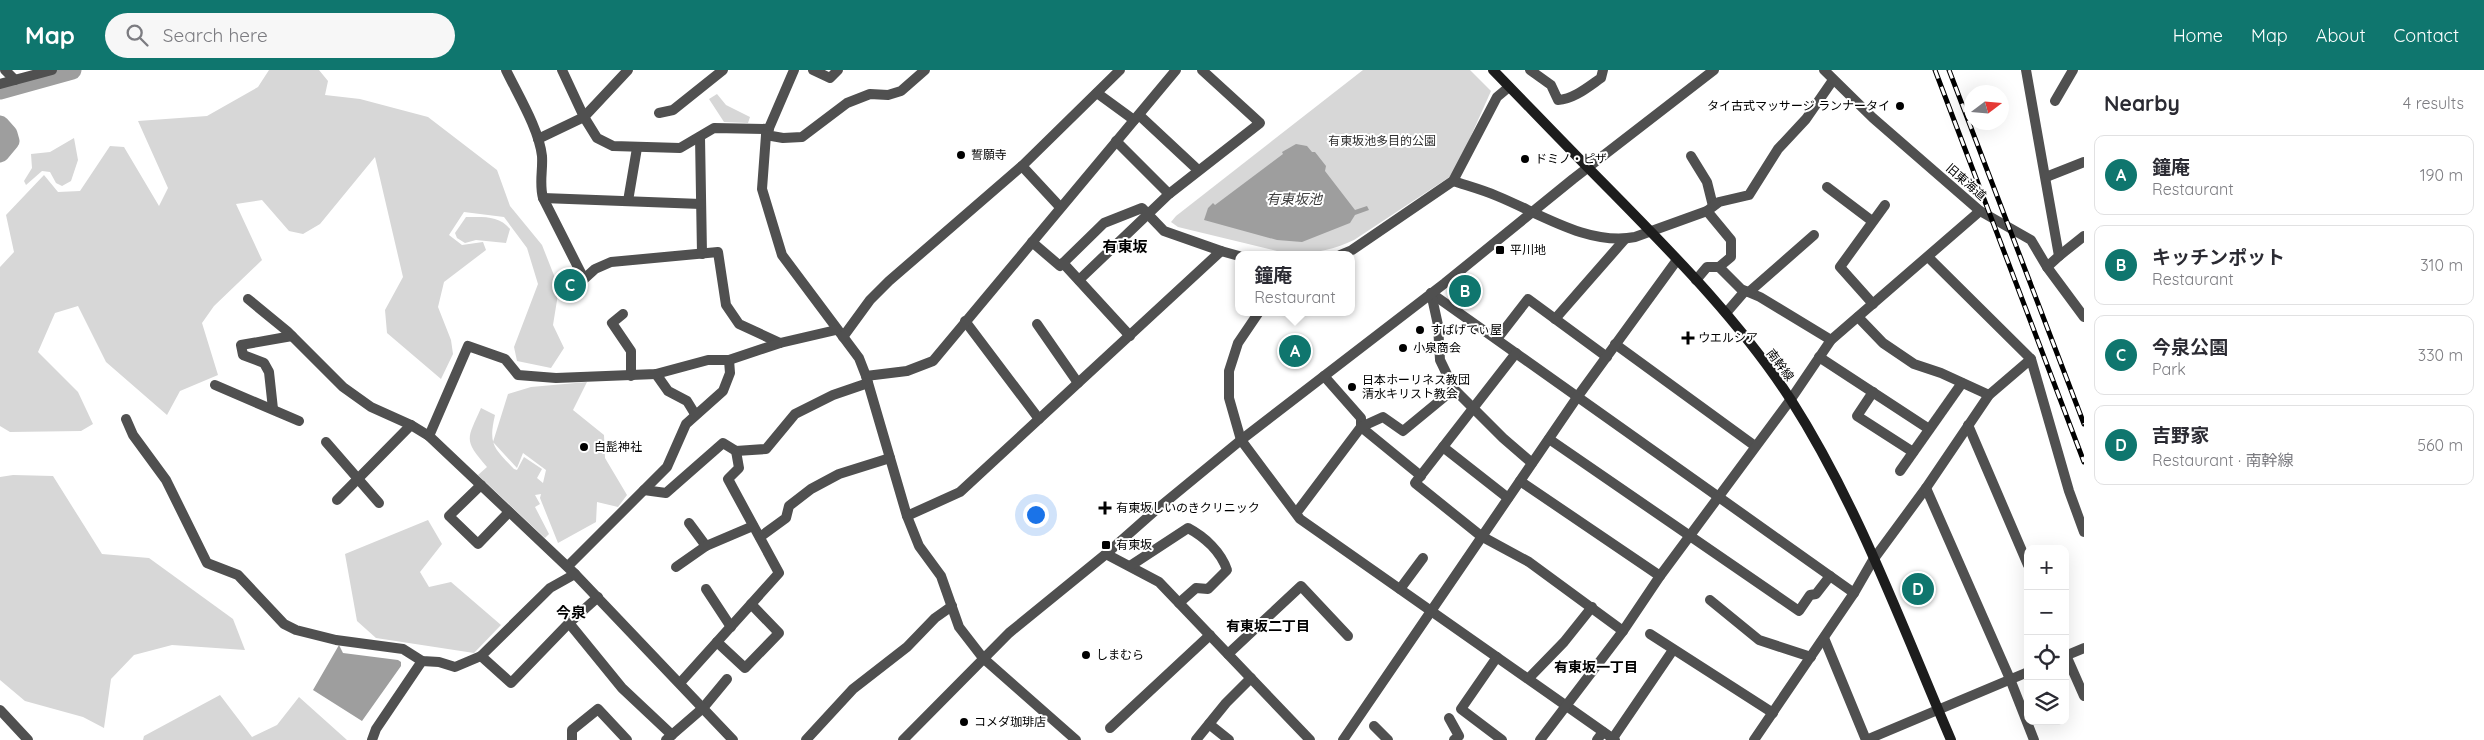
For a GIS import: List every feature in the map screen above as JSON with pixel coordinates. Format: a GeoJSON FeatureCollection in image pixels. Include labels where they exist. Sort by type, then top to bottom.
{"type":"FeatureCollection","features":[{"type":"Feature","properties":{"kind":"main road","name":"南幹線"},"geometry":{"type":"LineString","coordinates":[[1497,71],[1509,87],[1652,233],[1726,313],[1790,399],[1828,464],[1873,560],[1951,740]]}},
{"type":"Feature","properties":{"kind":"street"},"geometry":{"type":"LineString","coordinates":[[5,70],[15,80]]}},
{"type":"Feature","properties":{"kind":"street"},"geometry":{"type":"LineString","coordinates":[[0,84],[52,70]]}},
{"type":"Feature","properties":{"kind":"street"},"geometry":{"type":"LineString","coordinates":[[506,70],[538,139],[542,157],[540,185],[543,198],[584,279],[595,269],[610,262],[718,252],[726,305],[739,324],[780,343]]}},
{"type":"Feature","properties":{"kind":"street"},"geometry":{"type":"LineString","coordinates":[[562,70],[584,117],[597,138],[613,146],[636,148],[680,148],[714,128],[767,132],[783,138],[802,137],[847,103],[870,94],[888,95],[901,91],[925,70]]}},
{"type":"Feature","properties":{"kind":"street"},"geometry":{"type":"LineString","coordinates":[[538,139],[584,117],[627,70]]}},
{"type":"Feature","properties":{"kind":"street"},"geometry":{"type":"LineString","coordinates":[[660,113],[673,110],[723,70]]}},
{"type":"Feature","properties":{"kind":"street"},"geometry":{"type":"LineString","coordinates":[[794,70],[767,132],[762,189],[782,255],[859,358],[867,379],[907,516],[919,546],[942,576],[959,627],[983,658],[1076,740]]}},
{"type":"Feature","properties":{"kind":"street"},"geometry":{"type":"LineString","coordinates":[[813,70],[830,78],[838,70]]}},
{"type":"Feature","properties":{"kind":"street"},"geometry":{"type":"LineString","coordinates":[[429,436],[468,346],[506,360],[518,375],[556,378],[631,376],[656,374],[708,360],[729,360],[780,343],[839,333],[889,281],[1022,166],[1120,70]]}},
{"type":"Feature","properties":{"kind":"street"},"geometry":{"type":"LineString","coordinates":[[644,490],[666,493],[723,443],[736,451],[766,449],[795,414],[867,379],[907,371],[933,361],[1176,70]]}},
{"type":"Feature","properties":{"kind":"street"},"geometry":{"type":"LineString","coordinates":[[1079,280],[1169,194],[1260,123],[1202,70]]}},
{"type":"Feature","properties":{"kind":"street"},"geometry":{"type":"LineString","coordinates":[[1530,70],[1551,85],[1558,100],[1566,100],[1601,78],[1603,70]]}},
{"type":"Feature","properties":{"kind":"street"},"geometry":{"type":"LineString","coordinates":[[903,740],[1009,633],[1106,554],[1157,508],[1240,440],[1431,293],[1714,70]]}},
{"type":"Feature","properties":{"kind":"street","name":"旧東海道"},"geometry":{"type":"LineString","coordinates":[[1824,70],[1872,118],[1980,211],[2031,240],[2047,267],[2084,317]]}},
{"type":"Feature","properties":{"kind":"street"},"geometry":{"type":"LineString","coordinates":[[2026,70],[2059,256]]}},
{"type":"Feature","properties":{"kind":"street"},"geometry":{"type":"LineString","coordinates":[[2054,101],[2073,70]]}},
{"type":"Feature","properties":{"kind":"street"},"geometry":{"type":"LineString","coordinates":[[1454,181],[1497,196],[1566,228],[1625,239],[1652,233],[1710,209],[1719,202],[1749,195],[1778,149],[1806,119],[1833,80]]}},
{"type":"Feature","properties":{"kind":"street"},"geometry":{"type":"LineString","coordinates":[[1350,251],[1454,181],[1497,96],[1509,87]]}},
{"type":"Feature","properties":{"kind":"street"},"geometry":{"type":"LineString","coordinates":[[1097,93],[1136,118],[1198,170]]}},
{"type":"Feature","properties":{"kind":"street"},"geometry":{"type":"LineString","coordinates":[[700,137],[702,254]]}},
{"type":"Feature","properties":{"kind":"street"},"geometry":{"type":"LineString","coordinates":[[1116,141],[1169,194]]}},
{"type":"Feature","properties":{"kind":"street"},"geometry":{"type":"LineString","coordinates":[[628,201],[636,148]]}},
{"type":"Feature","properties":{"kind":"street"},"geometry":{"type":"LineString","coordinates":[[1691,156],[1707,182],[1710,209],[1731,240],[1731,257],[1719,268]]}},
{"type":"Feature","properties":{"kind":"street"},"geometry":{"type":"LineString","coordinates":[[2046,178],[2084,162]]}},
{"type":"Feature","properties":{"kind":"street"},"geometry":{"type":"LineString","coordinates":[[1022,166],[1060,207]]}},
{"type":"Feature","properties":{"kind":"street"},"geometry":{"type":"LineString","coordinates":[[1827,187],[1872,221]]}},
{"type":"Feature","properties":{"kind":"street"},"geometry":{"type":"LineString","coordinates":[[543,198],[701,204]]}},
{"type":"Feature","properties":{"kind":"street"},"geometry":{"type":"LineString","coordinates":[[1872,304],[1840,267],[1884,205]]}},
{"type":"Feature","properties":{"kind":"street"},"geometry":{"type":"LineString","coordinates":[[1032,242],[1060,266],[1104,223],[1142,208],[1164,231],[1235,255]]}},
{"type":"Feature","properties":{"kind":"street"},"geometry":{"type":"LineString","coordinates":[[1540,740],[1623,630],[1660,576],[1790,399],[1830,340],[1980,211]]}},
{"type":"Feature","properties":{"kind":"street"},"geometry":{"type":"LineString","coordinates":[[1726,313],[1747,291],[1814,235]]}},
{"type":"Feature","properties":{"kind":"street"},"geometry":{"type":"LineString","coordinates":[[2047,267],[2084,236]]}},
{"type":"Feature","properties":{"kind":"street"},"geometry":{"type":"LineString","coordinates":[[1555,319],[1625,239]]}},
{"type":"Feature","properties":{"kind":"street"},"geometry":{"type":"LineString","coordinates":[[907,516],[960,492],[1220,251]]}},
{"type":"Feature","properties":{"kind":"street"},"geometry":{"type":"LineString","coordinates":[[1928,257],[2031,359],[2069,491],[2084,532]]}},
{"type":"Feature","properties":{"kind":"street"},"geometry":{"type":"LineString","coordinates":[[1343,740],[1578,396],[1677,260]]}},
{"type":"Feature","properties":{"kind":"street"},"geometry":{"type":"LineString","coordinates":[[1063,263],[1130,336]]}},
{"type":"Feature","properties":{"kind":"street"},"geometry":{"type":"LineString","coordinates":[[1696,280],[1708,267],[1719,268],[1747,291],[1830,340]]}},
{"type":"Feature","properties":{"kind":"street"},"geometry":{"type":"LineString","coordinates":[[1431,293],[1854,593]]}},
{"type":"Feature","properties":{"kind":"street"},"geometry":{"type":"LineString","coordinates":[[1431,293],[1438,325],[1440,360],[1454,389],[1503,438],[1532,463]]}},
{"type":"Feature","properties":{"kind":"street"},"geometry":{"type":"LineString","coordinates":[[248,299],[292,336],[343,387],[371,407],[411,425],[429,436],[572,570],[733,740]]}},
{"type":"Feature","properties":{"kind":"street"},"geometry":{"type":"LineString","coordinates":[[1497,339],[1528,299],[1606,357]]}},
{"type":"Feature","properties":{"kind":"street"},"geometry":{"type":"LineString","coordinates":[[623,314],[612,323],[631,352],[631,376]]}},
{"type":"Feature","properties":{"kind":"street"},"geometry":{"type":"LineString","coordinates":[[1256,316],[1238,343],[1229,372],[1228,398],[1240,440],[1297,512],[1300,519],[1529,678],[1600,736],[1614,739],[1673,650]]}},
{"type":"Feature","properties":{"kind":"street"},"geometry":{"type":"LineString","coordinates":[[1858,317],[1883,343],[1914,364],[1989,395]]}},
{"type":"Feature","properties":{"kind":"street"},"geometry":{"type":"LineString","coordinates":[[965,321],[1039,419]]}},
{"type":"Feature","properties":{"kind":"street"},"geometry":{"type":"LineString","coordinates":[[1037,324],[1078,383]]}},
{"type":"Feature","properties":{"kind":"street"},"geometry":{"type":"LineString","coordinates":[[273,409],[268,372],[264,363],[243,355],[241,345],[292,336]]}},
{"type":"Feature","properties":{"kind":"street"},"geometry":{"type":"LineString","coordinates":[[1616,344],[1755,446]]}},
{"type":"Feature","properties":{"kind":"street"},"geometry":{"type":"LineString","coordinates":[[1516,354],[1415,483],[1481,536],[1530,562],[1623,630]]}},
{"type":"Feature","properties":{"kind":"street"},"geometry":{"type":"LineString","coordinates":[[1819,357],[1929,429]]}},
{"type":"Feature","properties":{"kind":"street"},"geometry":{"type":"LineString","coordinates":[[1754,740],[1854,593],[1873,560],[1926,488],[1989,395],[2031,359]]}},
{"type":"Feature","properties":{"kind":"street"},"geometry":{"type":"LineString","coordinates":[[126,419],[133,435],[166,480],[207,563],[238,575],[284,624],[296,630],[336,640],[404,649],[422,661],[439,662],[455,667],[481,656],[550,588],[572,570],[667,467],[686,424],[723,391],[730,373],[729,360]]}},
{"type":"Feature","properties":{"kind":"street"},"geometry":{"type":"LineString","coordinates":[[656,374],[668,391],[686,401],[695,414]]}},
{"type":"Feature","properties":{"kind":"street"},"geometry":{"type":"LineString","coordinates":[[1324,376],[1361,418],[1361,427]]}},
{"type":"Feature","properties":{"kind":"street"},"geometry":{"type":"LineString","coordinates":[[1900,471],[1962,383]]}},
{"type":"Feature","properties":{"kind":"street"},"geometry":{"type":"LineString","coordinates":[[215,385],[299,421]]}},
{"type":"Feature","properties":{"kind":"street"},"geometry":{"type":"LineString","coordinates":[[1297,512],[1361,427],[1383,417],[1403,431],[1454,389]]}},
{"type":"Feature","properties":{"kind":"street"},"geometry":{"type":"LineString","coordinates":[[1872,392],[1857,416],[1913,452]]}},
{"type":"Feature","properties":{"kind":"street"},"geometry":{"type":"LineString","coordinates":[[337,500],[411,425]]}},
{"type":"Feature","properties":{"kind":"street"},"geometry":{"type":"LineString","coordinates":[[1968,425],[2024,556]]}},
{"type":"Feature","properties":{"kind":"street"},"geometry":{"type":"LineString","coordinates":[[1361,427],[1420,476]]}},
{"type":"Feature","properties":{"kind":"street"},"geometry":{"type":"LineString","coordinates":[[1549,439],[1799,611],[1810,595],[1816,594],[1830,576]]}},
{"type":"Feature","properties":{"kind":"street"},"geometry":{"type":"LineString","coordinates":[[326,442],[379,503]]}},
{"type":"Feature","properties":{"kind":"street"},"geometry":{"type":"LineString","coordinates":[[1443,447],[1508,498]]}},
{"type":"Feature","properties":{"kind":"street"},"geometry":{"type":"LineString","coordinates":[[680,683],[779,573],[728,479],[739,468],[736,451]]}},
{"type":"Feature","properties":{"kind":"street"},"geometry":{"type":"LineString","coordinates":[[760,537],[786,518],[790,506],[811,489],[840,474],[890,458]]}},
{"type":"Feature","properties":{"kind":"street"},"geometry":{"type":"LineString","coordinates":[[1520,481],[1660,576]]}},
{"type":"Feature","properties":{"kind":"street"},"geometry":{"type":"LineString","coordinates":[[481,485],[449,516],[478,544],[510,512]]}},
{"type":"Feature","properties":{"kind":"street"},"geometry":{"type":"LineString","coordinates":[[1926,488],[2010,679],[2034,740]]}},
{"type":"Feature","properties":{"kind":"street"},"geometry":{"type":"LineString","coordinates":[[689,523],[706,546]]}},
{"type":"Feature","properties":{"kind":"street"},"geometry":{"type":"LineString","coordinates":[[676,567],[706,546],[753,526]]}},
{"type":"Feature","properties":{"kind":"street"},"geometry":{"type":"LineString","coordinates":[[1130,566],[1188,528],[1200,534],[1223,558],[1227,570],[1208,589],[1196,588],[1179,603]]}},
{"type":"Feature","properties":{"kind":"street"},"geometry":{"type":"LineString","coordinates":[[1106,554],[1159,582],[1307,739]]}},
{"type":"Feature","properties":{"kind":"street"},"geometry":{"type":"LineString","coordinates":[[1400,589],[1423,558]]}},
{"type":"Feature","properties":{"kind":"street"},"geometry":{"type":"LineString","coordinates":[[1228,654],[1302,586],[1348,636]]}},
{"type":"Feature","properties":{"kind":"street"},"geometry":{"type":"LineString","coordinates":[[706,589],[731,626]]}},
{"type":"Feature","properties":{"kind":"street"},"geometry":{"type":"LineString","coordinates":[[481,656],[511,683],[569,622],[598,596]]}},
{"type":"Feature","properties":{"kind":"street"},"geometry":{"type":"LineString","coordinates":[[1710,600],[1759,640],[1811,656]]}},
{"type":"Feature","properties":{"kind":"street"},"geometry":{"type":"LineString","coordinates":[[717,642],[745,668],[779,633],[751,604]]}},
{"type":"Feature","properties":{"kind":"street"},"geometry":{"type":"LineString","coordinates":[[806,740],[853,689],[907,647],[935,618],[952,606]]}},
{"type":"Feature","properties":{"kind":"street"},"geometry":{"type":"LineString","coordinates":[[1529,678],[1564,642],[1592,607]]}},
{"type":"Feature","properties":{"kind":"street"},"geometry":{"type":"LineString","coordinates":[[569,622],[622,688],[669,737],[703,708],[726,679]]}},
{"type":"Feature","properties":{"kind":"street"},"geometry":{"type":"LineString","coordinates":[[1650,634],[1772,714]]}},
{"type":"Feature","properties":{"kind":"street"},"geometry":{"type":"LineString","coordinates":[[1110,728],[1210,635]]}},
{"type":"Feature","properties":{"kind":"street"},"geometry":{"type":"LineString","coordinates":[[1824,638],[1866,740],[2024,674]]}},
{"type":"Feature","properties":{"kind":"street"},"geometry":{"type":"LineString","coordinates":[[2069,654],[2084,648]]}},
{"type":"Feature","properties":{"kind":"street"},"geometry":{"type":"LineString","coordinates":[[1497,657],[1460,709],[1502,740]]}},
{"type":"Feature","properties":{"kind":"street"},"geometry":{"type":"LineString","coordinates":[[372,740],[376,730],[422,661]]}},
{"type":"Feature","properties":{"kind":"street"},"geometry":{"type":"LineString","coordinates":[[2069,662],[2084,696]]}},
{"type":"Feature","properties":{"kind":"street"},"geometry":{"type":"LineString","coordinates":[[1196,740],[1251,678]]}},
{"type":"Feature","properties":{"kind":"street"},"geometry":{"type":"LineString","coordinates":[[572,740],[572,730],[598,709],[622,738]]}},
{"type":"Feature","properties":{"kind":"street"},"geometry":{"type":"LineString","coordinates":[[0,710],[28,740]]}},
{"type":"Feature","properties":{"kind":"street"},"geometry":{"type":"LineString","coordinates":[[1449,718],[1459,736],[1454,740]]}},
{"type":"Feature","properties":{"kind":"street"},"geometry":{"type":"LineString","coordinates":[[1209,724],[1229,740]]}},
{"type":"Feature","properties":{"kind":"street"},"geometry":{"type":"LineString","coordinates":[[1374,726],[1388,740]]}},
{"type":"Feature","properties":{"kind":"green space"},"geometry":{"type":"Polygon","coordinates":[[[269,70],[319,70],[328,81],[325,95],[360,99],[428,117],[497,170],[510,206],[542,245],[559,288],[553,325],[564,348],[551,368],[517,361],[514,347],[538,284],[527,248],[504,217],[464,212],[449,235],[462,245],[483,242],[486,250],[444,282],[438,307],[451,340],[453,354],[441,379],[387,333],[385,310],[403,277],[375,157],[320,224],[303,234],[289,231],[262,200],[236,204],[262,260],[214,306],[202,323],[218,375],[180,391],[167,415],[106,362],[78,306],[55,313],[38,352],[78,392],[93,424],[81,431],[10,432],[0,426],[0,267],[14,252],[6,215],[44,175],[58,192],[80,191],[110,146],[124,147],[159,206],[168,188],[138,121],[207,116],[258,87],[269,70]]]}},
{"type":"Feature","properties":{"kind":"green space","name":"有東坂池多目的公園"},"geometry":{"type":"Polygon","coordinates":[[[1363,70],[1470,70],[1491,91],[1454,174],[1354,240],[1322,251],[1277,251],[1178,227],[1171,222],[1176,216],[1363,70]]]}},
{"type":"Feature","properties":{"kind":"green space"},"geometry":{"type":"Polygon","coordinates":[[[717,94],[726,105],[750,117],[748,123],[724,122],[709,99],[717,94]]]}},
{"type":"Feature","properties":{"kind":"green space"},"geometry":{"type":"Polygon","coordinates":[[[74,138],[78,160],[71,181],[62,186],[56,183],[50,172],[42,171],[26,185],[24,181],[32,168],[31,154],[50,152],[74,138]]]}},
{"type":"Feature","properties":{"kind":"green space"},"geometry":{"type":"Polygon","coordinates":[[[466,217],[490,218],[506,224],[510,229],[506,243],[476,240],[465,243],[457,238],[455,233],[466,217]]]}},
{"type":"Feature","properties":{"kind":"green space"},"geometry":{"type":"Polygon","coordinates":[[[587,382],[573,410],[604,435],[605,458],[627,495],[618,507],[597,502],[596,522],[558,543],[540,498],[541,494],[535,495],[540,504],[535,507],[549,534],[545,538],[478,475],[487,467],[471,444],[470,433],[481,408],[495,415],[492,433],[493,441],[508,394],[531,387],[587,382]],[[494,443],[497,451],[514,469],[517,470],[524,457],[542,469],[537,478],[543,483],[546,470],[523,453],[517,468],[494,443]]]}},
{"type":"Feature","properties":{"kind":"green space"},"geometry":{"type":"Polygon","coordinates":[[[13,475],[53,476],[102,554],[149,558],[233,619],[245,650],[172,645],[134,655],[111,679],[104,728],[83,717],[25,701],[0,680],[0,477],[13,475]]]}},
{"type":"Feature","properties":{"kind":"green space"},"geometry":{"type":"Polygon","coordinates":[[[428,520],[442,544],[420,572],[429,587],[451,582],[501,625],[474,653],[376,638],[357,621],[345,554],[428,520]]]}},
{"type":"Feature","properties":{"kind":"green space"},"geometry":{"type":"Polygon","coordinates":[[[220,695],[252,737],[277,725],[299,697],[347,740],[143,740],[144,736],[220,695]]]}},
{"type":"Feature","properties":{"kind":"water","name":"有東坂池"},"geometry":{"type":"Polygon","coordinates":[[[1296,144],[1307,146],[1312,152],[1315,152],[1326,166],[1325,171],[1355,210],[1367,206],[1369,210],[1355,215],[1350,223],[1302,242],[1277,240],[1204,220],[1208,208],[1213,203],[1215,205],[1283,154],[1282,152],[1296,144]]]}},
{"type":"Feature","properties":{"kind":"water"},"geometry":{"type":"Polygon","coordinates":[[[339,645],[343,653],[398,660],[401,662],[401,666],[362,721],[313,690],[339,645]]]}},
{"type":"Feature","properties":{"kind":"waterway"},"geometry":{"type":"LineString","coordinates":[[0,90],[72,70]]}},
{"type":"Feature","properties":{"kind":"waterway"},"geometry":{"type":"LineString","coordinates":[[0,125],[8,134],[10,141],[0,153]]}},
{"type":"Feature","properties":{"kind":"railway"},"geometry":{"type":"LineString","coordinates":[[1935,70],[2084,462]]}},
{"type":"Feature","properties":{"kind":"railway"},"geometry":{"type":"LineString","coordinates":[[1949,70],[2084,424]]}},
{"type":"Feature","properties":{"kind":"place","name":"タイ古式マッサージ ランナータイ"},"geometry":{"type":"Point","coordinates":[1900,106]}},
{"type":"Feature","properties":{"kind":"place","name":"誓願寺"},"geometry":{"type":"Point","coordinates":[961,155]}},
{"type":"Feature","properties":{"kind":"place","name":"ドミノ・ピザ"},"geometry":{"type":"Point","coordinates":[1525,159]}},
{"type":"Feature","properties":{"kind":"place","name":"平川地"},"geometry":{"type":"Point","coordinates":[1500,250]}},
{"type":"Feature","properties":{"kind":"place","name":"今泉公園"},"geometry":{"type":"Point","coordinates":[570,285]}},
{"type":"Feature","properties":{"kind":"place","name":"キッチンポット"},"geometry":{"type":"Point","coordinates":[1465,291]}},
{"type":"Feature","properties":{"kind":"place","name":"すぱげてぃ屋"},"geometry":{"type":"Point","coordinates":[1420,330]}},
{"type":"Feature","properties":{"kind":"place","name":"ウエルシア"},"geometry":{"type":"Point","coordinates":[1688,338]}},
{"type":"Feature","properties":{"kind":"place","name":"小泉商会"},"geometry":{"type":"Point","coordinates":[1403,348]}},
{"type":"Feature","properties":{"kind":"place","name":"鐘庵"},"geometry":{"type":"Point","coordinates":[1295,351]}},
{"type":"Feature","properties":{"kind":"place","name":"日本ホーリネス教団 清水キリスト教会"},"geometry":{"type":"Point","coordinates":[1352,387]}},
{"type":"Feature","properties":{"kind":"place","name":"白髭神社"},"geometry":{"type":"Point","coordinates":[584,447]}},
{"type":"Feature","properties":{"kind":"place","name":"有東坂しいのきクリニック"},"geometry":{"type":"Point","coordinates":[1105,508]}},
{"type":"Feature","properties":{"kind":"place","name":"有東坂"},"geometry":{"type":"Point","coordinates":[1106,545]}},
{"type":"Feature","properties":{"kind":"place","name":"吉野家"},"geometry":{"type":"Point","coordinates":[1918,589]}},
{"type":"Feature","properties":{"kind":"place","name":"しまむら"},"geometry":{"type":"Point","coordinates":[1086,655]}},
{"type":"Feature","properties":{"kind":"place","name":"コメダ珈琲店"},"geometry":{"type":"Point","coordinates":[964,722]}},
{"type":"Feature","properties":{"kind":"district","name":"有東坂"},"geometry":{"type":"Point","coordinates":[1125,247]}},
{"type":"Feature","properties":{"kind":"district","name":"今泉"},"geometry":{"type":"Point","coordinates":[571,613]}},
{"type":"Feature","properties":{"kind":"district","name":"有東坂二丁目"},"geometry":{"type":"Point","coordinates":[1268,626]}},
{"type":"Feature","properties":{"kind":"district","name":"有東坂一丁目"},"geometry":{"type":"Point","coordinates":[1596,667]}}]}
